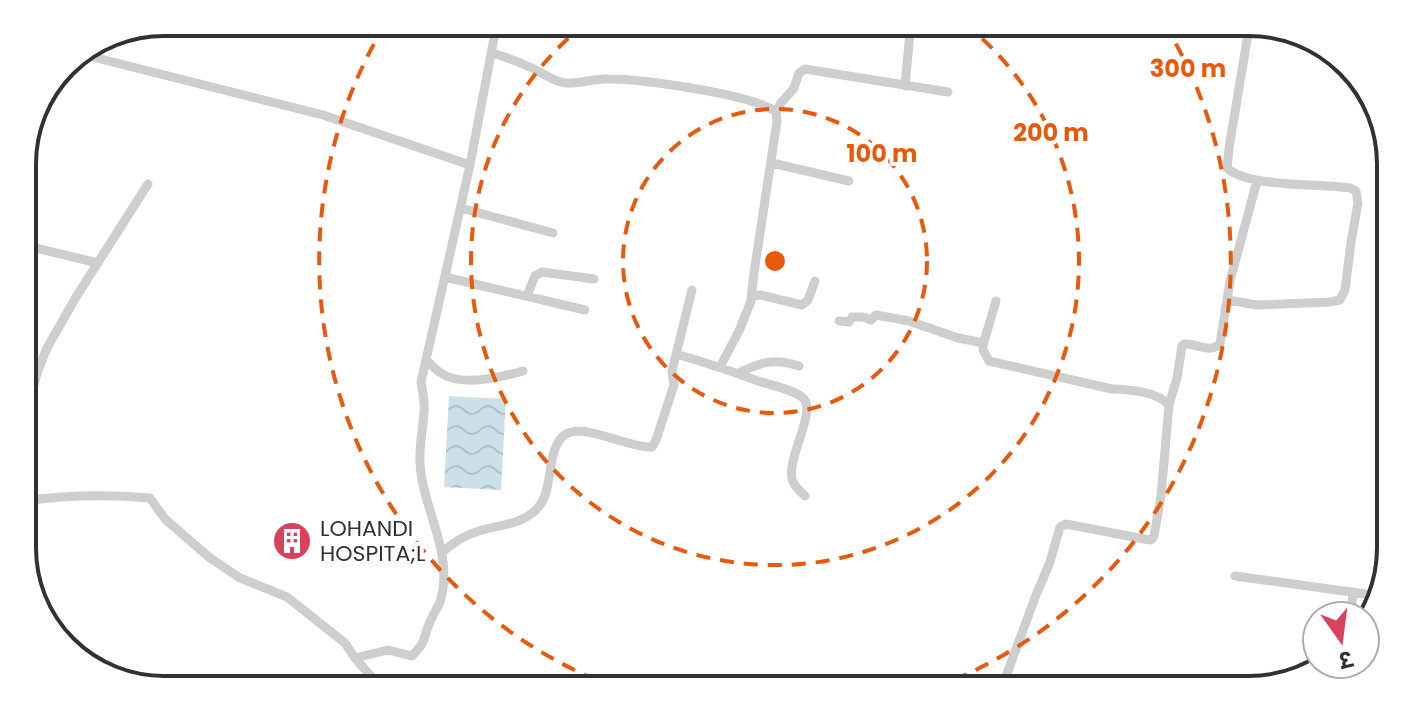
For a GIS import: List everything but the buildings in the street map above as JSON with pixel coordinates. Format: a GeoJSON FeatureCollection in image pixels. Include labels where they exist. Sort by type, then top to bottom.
{"type":"FeatureCollection","features":[{"type":"Feature","properties":{"kind":"street"},"geometry":{"type":"LineString","coordinates":[[355,658],[388,650],[412,656],[424,644],[428,625],[440,602],[444,568],[442,552],[420,464],[425,410],[421,382],[461,208],[495,36]]}},
{"type":"Feature","properties":{"kind":"street"},"geometry":{"type":"LineString","coordinates":[[905,86],[910,36]]}},
{"type":"Feature","properties":{"kind":"street"},"geometry":{"type":"LineString","coordinates":[[1228,300],[1257,305],[1340,300],[1345,290],[1358,203],[1356,191],[1350,188],[1257,181],[1227,168],[1248,36]]}},
{"type":"Feature","properties":{"kind":"street"},"geometry":{"type":"LineString","coordinates":[[492,53],[568,83],[613,79],[682,87],[750,101],[776,112]]}},
{"type":"Feature","properties":{"kind":"street"},"geometry":{"type":"LineString","coordinates":[[94,57],[323,115],[470,165]]}},
{"type":"Feature","properties":{"kind":"street"},"geometry":{"type":"LineString","coordinates":[[720,367],[745,320],[751,299],[772,163],[776,112],[794,88],[799,73],[805,69],[948,92]]}},
{"type":"Feature","properties":{"kind":"street"},"geometry":{"type":"LineString","coordinates":[[772,163],[849,181]]}},
{"type":"Feature","properties":{"kind":"street"},"geometry":{"type":"LineString","coordinates":[[1006,676],[1050,562],[1060,527],[1066,524],[1151,540],[1154,536],[1161,496],[1169,405],[1182,346],[1189,343],[1209,349],[1218,347],[1222,340],[1230,281],[1257,181]]}},
{"type":"Feature","properties":{"kind":"street"},"geometry":{"type":"LineString","coordinates":[[36,377],[47,348],[148,184]]}},
{"type":"Feature","properties":{"kind":"street"},"geometry":{"type":"LineString","coordinates":[[461,208],[553,233]]}},
{"type":"Feature","properties":{"kind":"street"},"geometry":{"type":"LineString","coordinates":[[36,248],[98,263]]}},
{"type":"Feature","properties":{"kind":"street"},"geometry":{"type":"LineString","coordinates":[[527,296],[535,276],[542,272],[594,279]]}},
{"type":"Feature","properties":{"kind":"street"},"geometry":{"type":"LineString","coordinates":[[445,277],[585,310]]}},
{"type":"Feature","properties":{"kind":"street"},"geometry":{"type":"LineString","coordinates":[[751,299],[760,295],[802,305],[808,300],[815,281]]}},
{"type":"Feature","properties":{"kind":"street"},"geometry":{"type":"LineString","coordinates":[[442,552],[460,538],[519,520],[540,506],[546,493],[556,446],[567,434],[596,434],[652,447],[674,385],[672,371],[692,290]]}},
{"type":"Feature","properties":{"kind":"street"},"geometry":{"type":"LineString","coordinates":[[996,301],[983,350],[989,361],[1163,398],[1169,405]]}},
{"type":"Feature","properties":{"kind":"street"},"geometry":{"type":"LineString","coordinates":[[839,321],[849,322],[852,317],[871,320],[876,315],[909,321],[958,338],[984,343]]}},
{"type":"Feature","properties":{"kind":"street"},"geometry":{"type":"LineString","coordinates":[[676,354],[784,389],[805,400],[805,420],[791,469],[794,485],[805,496]]}},
{"type":"Feature","properties":{"kind":"street"},"geometry":{"type":"LineString","coordinates":[[426,360],[441,374],[462,379],[504,377],[523,371]]}},
{"type":"Feature","properties":{"kind":"street"},"geometry":{"type":"LineString","coordinates":[[738,373],[766,361],[783,361],[799,366]]}},
{"type":"Feature","properties":{"kind":"street"},"geometry":{"type":"LineString","coordinates":[[36,499],[62,495],[150,498],[165,519],[210,558],[240,578],[287,597],[345,643],[371,676]]}},
{"type":"Feature","properties":{"kind":"street"},"geometry":{"type":"LineString","coordinates":[[1235,576],[1368,594]]}},
{"type":"Feature","properties":{"kind":"street"},"geometry":{"type":"LineString","coordinates":[[1352,600],[1353,592]]}},
{"type":"Feature","properties":{"kind":"water"},"geometry":{"type":"Polygon","coordinates":[[[449,396],[506,399],[501,490],[444,487],[449,396]]]}},
{"type":"Feature","properties":{"kind":"place","name":"LOHANDI HOSPITA;L"},"geometry":{"type":"Point","coordinates":[292,541]}}]}
